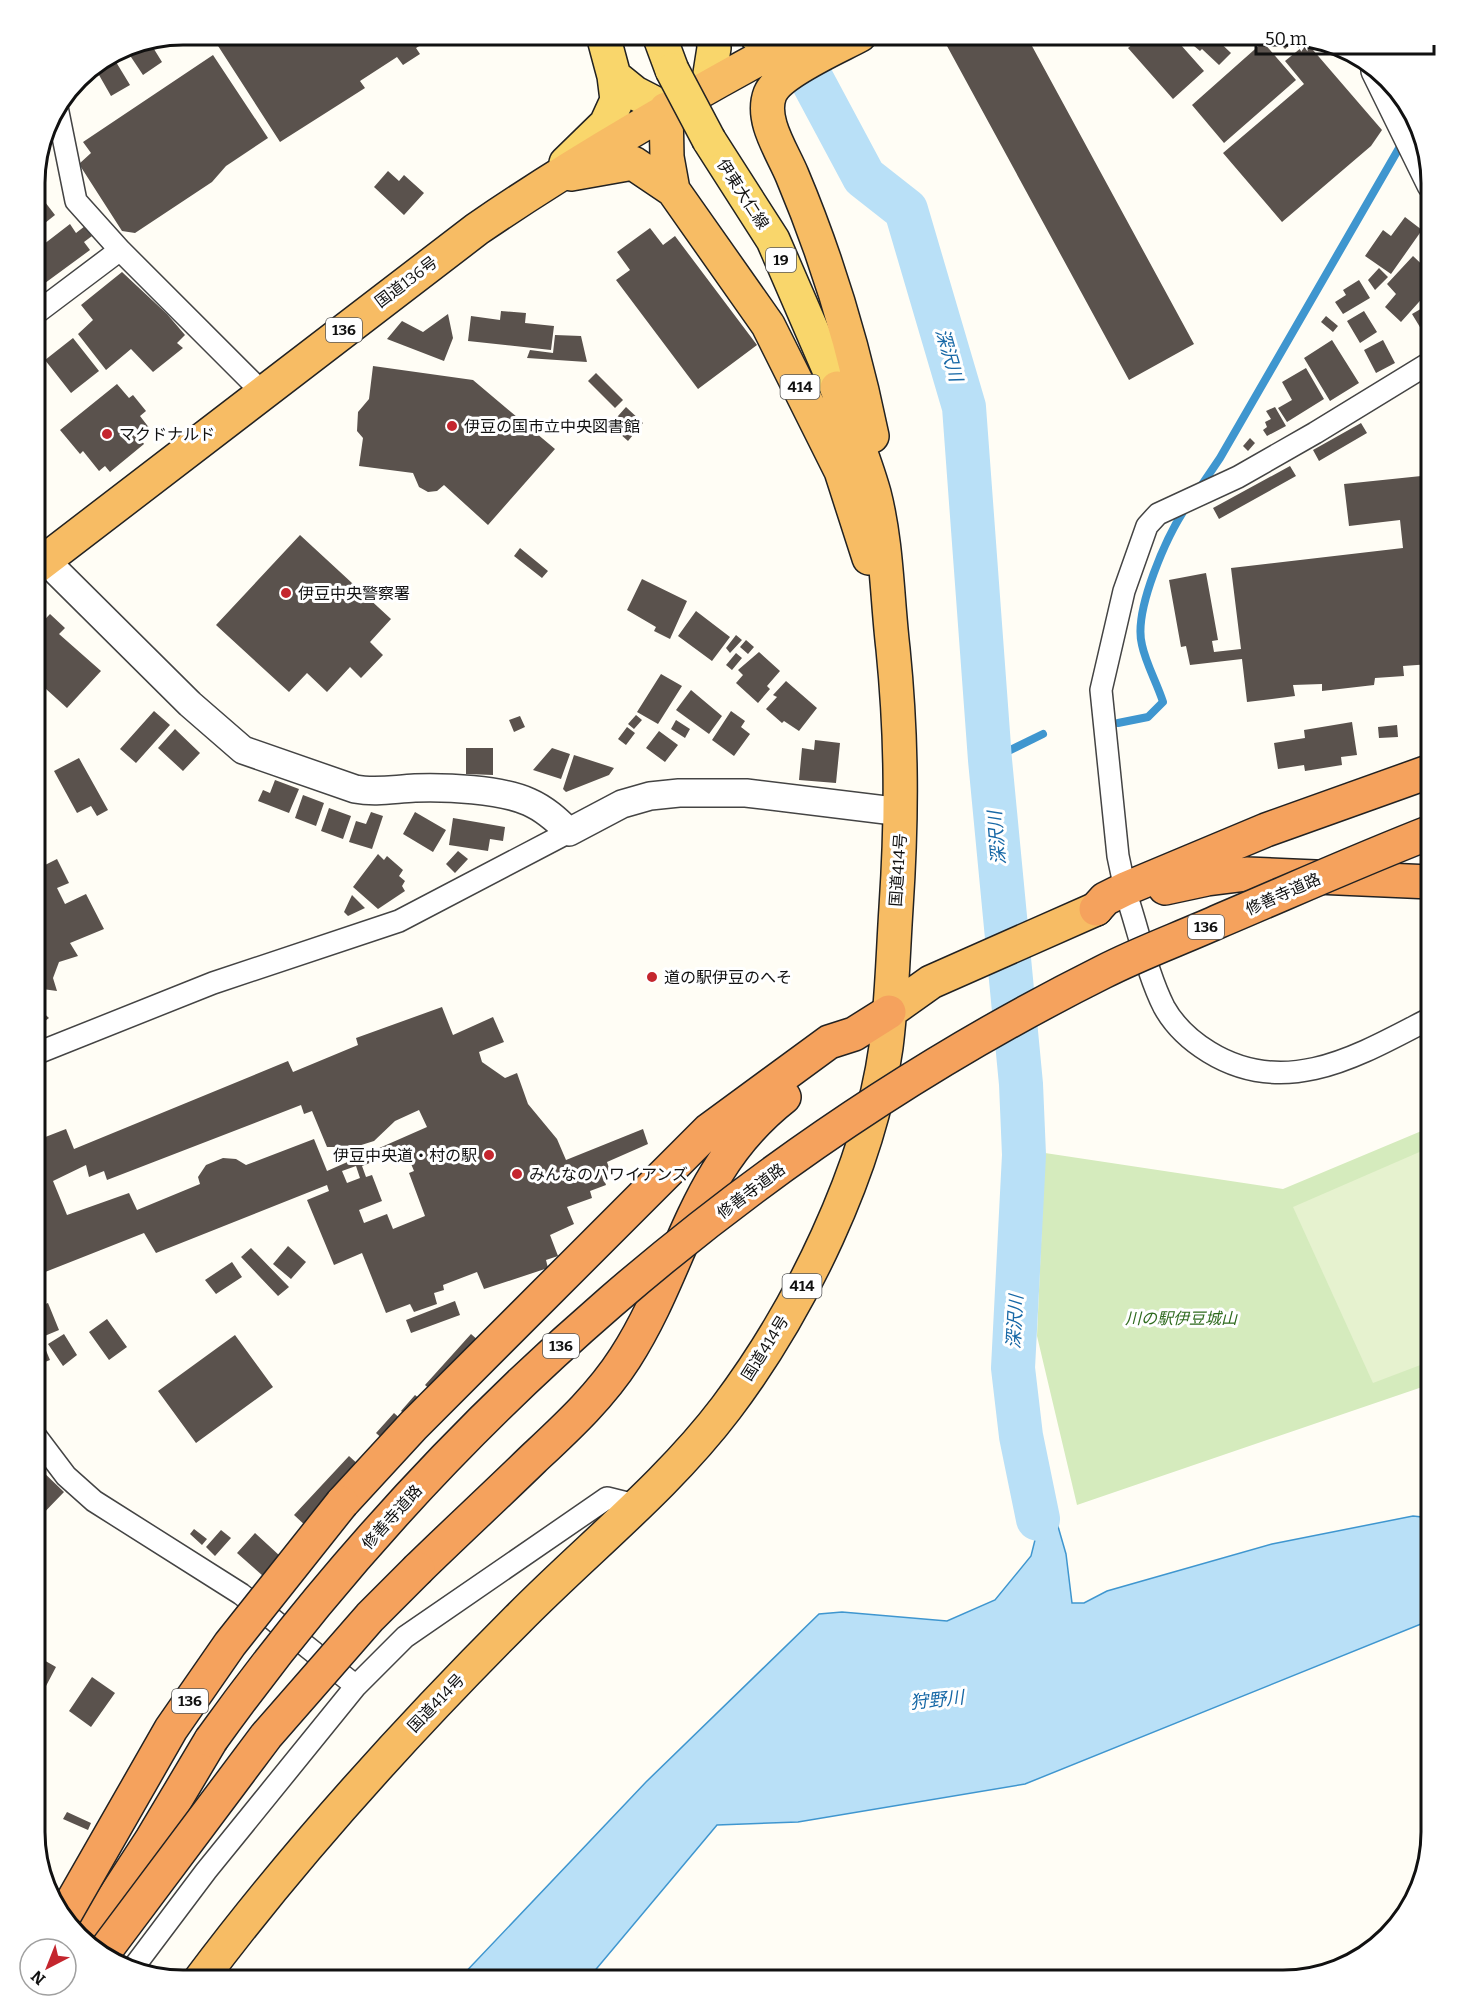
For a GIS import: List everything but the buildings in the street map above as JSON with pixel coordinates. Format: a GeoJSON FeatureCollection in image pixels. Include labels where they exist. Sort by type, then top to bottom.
{"type":"FeatureCollection","features":[{"type":"Feature","properties":{"kind":"highway","name":"国道136号"},"geometry":{"type":"LineString","coordinates":[[45,560],[261,392],[477,229],[552,177],[708,86],[765,46]]}},
{"type":"Feature","properties":{"kind":"highway","name":"414"},"geometry":{"type":"LineString","coordinates":[[765,46],[770,93],[766,115],[808,214],[860,379],[874,446],[874,494]]}},
{"type":"Feature","properties":{"kind":"highway","name":"414"},"geometry":{"type":"LineString","coordinates":[[666,109],[667,157],[673,190],[768,325],[842,471],[862,542],[888,604]]}},
{"type":"Feature","properties":{"kind":"highway"},"geometry":{"type":"LineString","coordinates":[[552,177],[633,163],[673,190]]}},
{"type":"Feature","properties":{"kind":"highway","name":"国道414号"},"geometry":{"type":"LineString","coordinates":[[208,1970],[290,1865],[415,1725],[519,1617],[680,1463],[725,1409],[766,1350],[830,1232],[863,1141],[886,1048],[902,812],[900,722],[884,545],[874,494],[837,388]]}},
{"type":"Feature","properties":{"kind":"highway"},"geometry":{"type":"LineString","coordinates":[[1127,896],[1266,830],[1421,775]]}},
{"type":"Feature","properties":{"kind":"highway","name":"修善寺道路"},"geometry":{"type":"LineString","coordinates":[[81,1925],[144,1827],[320,1599],[421,1483],[513,1389],[631,1283],[759,1184],[898,1088],[985,1035],[1105,970],[1421,836]]}},
{"type":"Feature","properties":{"kind":"highway"},"geometry":{"type":"LineString","coordinates":[[107,1947],[266,1736],[370,1617],[587,1407],[624,1360],[646,1322],[701,1197],[724,1158],[774,1105],[834,1057],[854,1034],[931,982],[1096,909],[1105,899],[1207,879],[1247,874],[1421,882]]}},
{"type":"Feature","properties":{"kind":"highway","name":"136"},"geometry":{"type":"LineString","coordinates":[[68,1909],[171,1729],[230,1644],[342,1503],[437,1401],[710,1130],[829,1042],[854,1034]]}},
{"type":"Feature","properties":{"kind":"highway","name":"修善寺道路"},"geometry":{"type":"LineString","coordinates":[[90,1934],[152,1839],[212,1740]]}},
{"type":"Feature","properties":{"kind":"main road"},"geometry":{"type":"LineString","coordinates":[[552,177],[606,124],[617,100],[614,76],[606,45]]}},
{"type":"Feature","properties":{"kind":"main road","name":"伊東大仁線"},"geometry":{"type":"LineString","coordinates":[[663,45],[672,70],[709,140],[772,240],[837,388]]}},
{"type":"Feature","properties":{"kind":"main road"},"geometry":{"type":"LineString","coordinates":[[708,86],[714,45]]}},
{"type":"Feature","properties":{"kind":"main road"},"geometry":{"type":"LineString","coordinates":[[614,76],[635,93],[666,109]]}},
{"type":"Feature","properties":{"kind":"street"},"geometry":{"type":"LineString","coordinates":[[1383,87],[1419,161]]}},
{"type":"Feature","properties":{"kind":"street"},"geometry":{"type":"LineString","coordinates":[[60,121],[76,201],[120,250],[261,392]]}},
{"type":"Feature","properties":{"kind":"street"},"geometry":{"type":"LineString","coordinates":[[45,306],[120,250]]}},
{"type":"Feature","properties":{"kind":"street"},"geometry":{"type":"LineString","coordinates":[[1421,368],[1315,434],[1215,488],[1158,514],[1147,526],[1138,548],[1110,645],[1101,690],[1118,856],[1127,896],[1155,987],[1165,1009],[1198,1045],[1220,1059],[1241,1067],[1264,1072],[1289,1073],[1348,1060],[1421,1023]]}},
{"type":"Feature","properties":{"kind":"street"},"geometry":{"type":"LineString","coordinates":[[45,569],[190,704],[243,750],[372,793],[430,788],[500,794],[528,801],[552,815],[569,832]]}},
{"type":"Feature","properties":{"kind":"street"},"geometry":{"type":"LineString","coordinates":[[45,1050],[213,983],[399,921],[622,804],[650,796],[679,793],[746,793],[902,812]]}},
{"type":"Feature","properties":{"kind":"street"},"geometry":{"type":"LineString","coordinates":[[45,1448],[66,1476],[94,1501],[241,1594],[356,1686]]}},
{"type":"Feature","properties":{"kind":"street"},"geometry":{"type":"LineString","coordinates":[[137,1963],[206,1871],[356,1686],[405,1637],[607,1498],[635,1505]]}},
{"type":"Feature","properties":{"kind":"green space","name":"川の駅伊豆城山"},"geometry":{"type":"Polygon","coordinates":[[[1421,1131],[1421,1387],[1077,1505],[1037,1336],[1045,1153],[1283,1189],[1421,1131]]]}},
{"type":"Feature","properties":{"kind":"green space"},"geometry":{"type":"Polygon","coordinates":[[[1421,1151],[1421,1365],[1373,1383],[1293,1207],[1421,1151]]]}},
{"type":"Feature","properties":{"kind":"water","name":"狩野川"},"geometry":{"type":"Polygon","coordinates":[[[1037,1454],[1066,1554],[1072,1603],[1084,1603],[1107,1591],[1272,1544],[1413,1516],[1421,1517],[1421,1624],[1025,1784],[798,1822],[717,1825],[595,1970],[467,1970],[646,1782],[819,1614],[842,1612],[947,1621],[995,1600],[1031,1556],[1036,1536],[1017,1468],[1037,1454]]]}},
{"type":"Feature","properties":{"kind":"waterway","name":"深沢川"},"geometry":{"type":"LineString","coordinates":[[793,45],[864,177],[906,210],[964,407],[990,760],[1021,1084],[1024,1155],[1013,1368],[1021,1436],[1038,1519]]}},
{"type":"Feature","properties":{"kind":"waterway"},"geometry":{"type":"LineString","coordinates":[[1199,489],[1220,458],[1402,143]]}},
{"type":"Feature","properties":{"kind":"waterway"},"geometry":{"type":"LineString","coordinates":[[1118,723],[1148,717],[1163,702],[1142,645],[1142,613],[1162,554],[1187,506]]}},
{"type":"Feature","properties":{"kind":"waterway"},"geometry":{"type":"LineString","coordinates":[[990,760],[1043,734]]}},
{"type":"Feature","properties":{"kind":"place","name":"伊豆の国市立中央図書館"},"geometry":{"type":"Point","coordinates":[452,426]}},
{"type":"Feature","properties":{"kind":"place","name":"マクドナルド"},"geometry":{"type":"Point","coordinates":[107,434]}},
{"type":"Feature","properties":{"kind":"place","name":"伊豆中央警察署"},"geometry":{"type":"Point","coordinates":[286,593]}},
{"type":"Feature","properties":{"kind":"place","name":"道の駅伊豆のへそ"},"geometry":{"type":"Point","coordinates":[652,977]}},
{"type":"Feature","properties":{"kind":"place","name":"伊豆中央道・村の駅"},"geometry":{"type":"Point","coordinates":[489,1155]}},
{"type":"Feature","properties":{"kind":"place","name":"みんなのハワイアンズ"},"geometry":{"type":"Point","coordinates":[517,1174]}}]}
